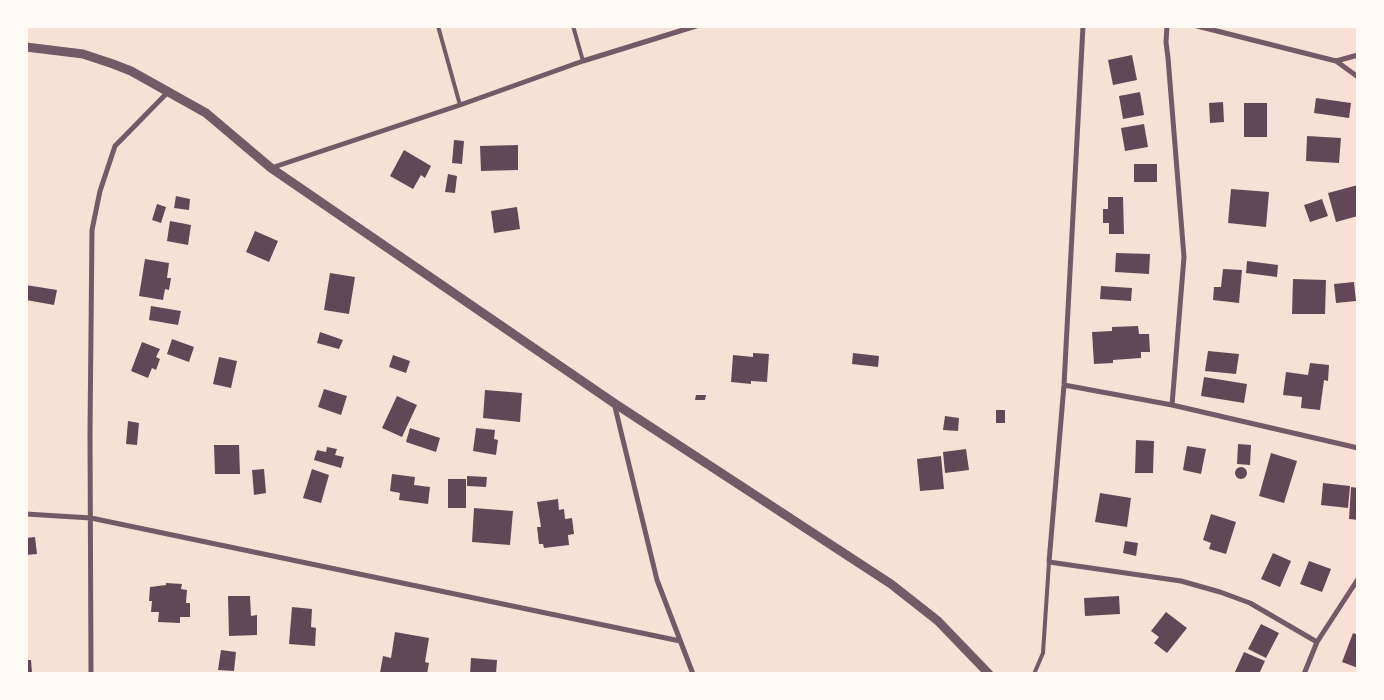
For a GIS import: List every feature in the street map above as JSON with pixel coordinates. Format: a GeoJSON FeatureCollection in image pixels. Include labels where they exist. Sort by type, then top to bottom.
{"type":"FeatureCollection","features":[{"type":"Feature","properties":{"kind":"street"},"geometry":{"type":"LineString","coordinates":[[271,168],[460,105],[583,61],[696,26]]}},
{"type":"Feature","properties":{"kind":"street"},"geometry":{"type":"LineString","coordinates":[[1083,26],[1064,385],[1049,562],[1180,582],[1220,592],[1250,603],[1317,642]]}},
{"type":"Feature","properties":{"kind":"street"},"geometry":{"type":"LineString","coordinates":[[1167,26],[1166,42],[1184,257],[1172,406]]}},
{"type":"Feature","properties":{"kind":"street"},"geometry":{"type":"LineString","coordinates":[[1197,26],[1336,61],[1358,77]]}},
{"type":"Feature","properties":{"kind":"street"},"geometry":{"type":"LineString","coordinates":[[26,47],[83,54],[131,71],[206,113],[271,168],[614,403],[891,584],[938,620],[989,674]]}},
{"type":"Feature","properties":{"kind":"street"},"geometry":{"type":"LineString","coordinates":[[1336,61],[1358,55]]}},
{"type":"Feature","properties":{"kind":"street"},"geometry":{"type":"LineString","coordinates":[[91,674],[92,230],[100,191],[115,146],[168,92]]}},
{"type":"Feature","properties":{"kind":"street"},"geometry":{"type":"LineString","coordinates":[[1064,385],[1172,406],[1358,448]]}},
{"type":"Feature","properties":{"kind":"street"},"geometry":{"type":"LineString","coordinates":[[614,403],[657,580],[693,674]]}},
{"type":"Feature","properties":{"kind":"street"},"geometry":{"type":"LineString","coordinates":[[26,514],[91,518],[680,641]]}},
{"type":"Feature","properties":{"kind":"street"},"geometry":{"type":"LineString","coordinates":[[1306,673],[1317,642],[1358,579]]}},
{"type":"Feature","properties":{"kind":"lane"},"geometry":{"type":"LineString","coordinates":[[438,26],[460,105]]}},
{"type":"Feature","properties":{"kind":"lane"},"geometry":{"type":"LineString","coordinates":[[573,26],[583,61]]}},
{"type":"Feature","properties":{"kind":"lane"},"geometry":{"type":"LineString","coordinates":[[1034,674],[1043,653],[1049,562]]}},
{"type":"Feature","properties":{"kind":"building"},"geometry":{"type":"Polygon","coordinates":[[[1132,55],[1137,80],[1113,85],[1108,60],[1132,55]]]}},
{"type":"Feature","properties":{"kind":"building"},"geometry":{"type":"Polygon","coordinates":[[[1140,92],[1144,115],[1123,119],[1119,96],[1140,92]]]}},
{"type":"Feature","properties":{"kind":"building"},"geometry":{"type":"Polygon","coordinates":[[[1316,98],[1351,103],[1349,118],[1314,113],[1316,98]]]}},
{"type":"Feature","properties":{"kind":"building"},"geometry":{"type":"Polygon","coordinates":[[[1223,102],[1224,122],[1210,123],[1209,103],[1223,102]]]}},
{"type":"Feature","properties":{"kind":"building"},"geometry":{"type":"Polygon","coordinates":[[[1244,103],[1267,103],[1267,137],[1244,137],[1244,103]]]}},
{"type":"Feature","properties":{"kind":"building"},"geometry":{"type":"Polygon","coordinates":[[[1144,124],[1148,147],[1125,151],[1121,128],[1144,124]]]}},
{"type":"Feature","properties":{"kind":"building"},"geometry":{"type":"Polygon","coordinates":[[[1307,136],[1341,138],[1339,163],[1306,161],[1307,136]]]}},
{"type":"Feature","properties":{"kind":"building"},"geometry":{"type":"Polygon","coordinates":[[[454,140],[464,141],[462,164],[452,163],[454,140]]]}},
{"type":"Feature","properties":{"kind":"building"},"geometry":{"type":"Polygon","coordinates":[[[518,145],[518,170],[481,171],[480,146],[518,145]]]}},
{"type":"Feature","properties":{"kind":"building"},"geometry":{"type":"Polygon","coordinates":[[[404,150],[431,166],[425,178],[421,175],[413,189],[390,176],[404,150]]]}},
{"type":"Feature","properties":{"kind":"building"},"geometry":{"type":"Polygon","coordinates":[[[1134,164],[1157,164],[1157,182],[1134,182],[1134,164]]]}},
{"type":"Feature","properties":{"kind":"building"},"geometry":{"type":"Polygon","coordinates":[[[448,174],[457,176],[455,193],[445,192],[448,174]]]}},
{"type":"Feature","properties":{"kind":"building"},"geometry":{"type":"Polygon","coordinates":[[[1358,185],[1358,216],[1336,222],[1328,193],[1358,185]]]}},
{"type":"Feature","properties":{"kind":"building"},"geometry":{"type":"Polygon","coordinates":[[[1231,189],[1269,192],[1266,227],[1228,223],[1231,189]]]}},
{"type":"Feature","properties":{"kind":"building"},"geometry":{"type":"Polygon","coordinates":[[[176,196],[190,199],[189,210],[174,208],[176,196]]]}},
{"type":"Feature","properties":{"kind":"building"},"geometry":{"type":"Polygon","coordinates":[[[1108,197],[1123,197],[1124,234],[1109,234],[1109,223],[1103,223],[1103,209],[1108,209],[1108,197]]]}},
{"type":"Feature","properties":{"kind":"building"},"geometry":{"type":"Polygon","coordinates":[[[1322,199],[1328,216],[1310,222],[1304,205],[1322,199]]]}},
{"type":"Feature","properties":{"kind":"building"},"geometry":{"type":"Polygon","coordinates":[[[157,204],[166,207],[161,223],[152,220],[157,204]]]}},
{"type":"Feature","properties":{"kind":"building"},"geometry":{"type":"Polygon","coordinates":[[[517,207],[520,229],[494,233],[491,211],[517,207]]]}},
{"type":"Feature","properties":{"kind":"building"},"geometry":{"type":"Polygon","coordinates":[[[170,221],[191,225],[188,245],[167,241],[170,221]]]}},
{"type":"Feature","properties":{"kind":"building"},"geometry":{"type":"Polygon","coordinates":[[[255,231],[278,241],[269,262],[246,252],[255,231]]]}},
{"type":"Feature","properties":{"kind":"building"},"geometry":{"type":"Polygon","coordinates":[[[1116,253],[1150,254],[1149,274],[1115,272],[1116,253]]]}},
{"type":"Feature","properties":{"kind":"building"},"geometry":{"type":"Polygon","coordinates":[[[145,259],[169,263],[167,278],[171,278],[169,290],[165,289],[163,300],[139,296],[145,259]]]}},
{"type":"Feature","properties":{"kind":"building"},"geometry":{"type":"Polygon","coordinates":[[[1247,261],[1278,265],[1277,277],[1246,273],[1247,261]]]}},
{"type":"Feature","properties":{"kind":"building"},"geometry":{"type":"Polygon","coordinates":[[[1223,269],[1242,270],[1239,303],[1213,300],[1214,287],[1221,287],[1223,269]]]}},
{"type":"Feature","properties":{"kind":"building"},"geometry":{"type":"Polygon","coordinates":[[[330,273],[355,277],[349,314],[324,310],[330,273]]]}},
{"type":"Feature","properties":{"kind":"building"},"geometry":{"type":"Polygon","coordinates":[[[1293,279],[1326,280],[1325,314],[1292,314],[1293,279]]]}},
{"type":"Feature","properties":{"kind":"building"},"geometry":{"type":"Polygon","coordinates":[[[1354,282],[1356,301],[1336,303],[1334,284],[1354,282]]]}},
{"type":"Feature","properties":{"kind":"building"},"geometry":{"type":"Polygon","coordinates":[[[26,285],[57,290],[54,305],[26,300],[26,285]]]}},
{"type":"Feature","properties":{"kind":"building"},"geometry":{"type":"Polygon","coordinates":[[[1101,286],[1132,288],[1131,301],[1100,299],[1101,286]]]}},
{"type":"Feature","properties":{"kind":"building"},"geometry":{"type":"Polygon","coordinates":[[[151,306],[181,311],[178,325],[149,320],[151,306]]]}},
{"type":"Feature","properties":{"kind":"building"},"geometry":{"type":"Polygon","coordinates":[[[1138,326],[1139,334],[1149,334],[1150,352],[1141,352],[1141,358],[1113,360],[1113,363],[1094,364],[1092,332],[1112,331],[1112,327],[1138,326]]]}},
{"type":"Feature","properties":{"kind":"building"},"geometry":{"type":"Polygon","coordinates":[[[320,332],[343,340],[339,349],[317,343],[320,332]]]}},
{"type":"Feature","properties":{"kind":"building"},"geometry":{"type":"Polygon","coordinates":[[[172,339],[194,347],[189,362],[167,354],[172,339]]]}},
{"type":"Feature","properties":{"kind":"building"},"geometry":{"type":"Polygon","coordinates":[[[142,342],[160,349],[156,357],[160,359],[156,370],[152,368],[148,378],[131,371],[142,342]]]}},
{"type":"Feature","properties":{"kind":"building"},"geometry":{"type":"Polygon","coordinates":[[[1208,351],[1239,354],[1236,374],[1205,371],[1208,351]]]}},
{"type":"Feature","properties":{"kind":"building"},"geometry":{"type":"Polygon","coordinates":[[[753,353],[769,354],[767,382],[751,381],[751,384],[731,382],[733,355],[753,357],[753,353]]]}},
{"type":"Feature","properties":{"kind":"building"},"geometry":{"type":"Polygon","coordinates":[[[853,353],[879,356],[878,367],[852,364],[853,353]]]}},
{"type":"Feature","properties":{"kind":"building"},"geometry":{"type":"Polygon","coordinates":[[[393,355],[410,361],[406,373],[389,367],[393,355]]]}},
{"type":"Feature","properties":{"kind":"building"},"geometry":{"type":"Polygon","coordinates":[[[219,357],[237,361],[231,388],[213,384],[219,357]]]}},
{"type":"Feature","properties":{"kind":"building"},"geometry":{"type":"Polygon","coordinates":[[[1310,363],[1329,365],[1328,381],[1324,380],[1320,410],[1301,408],[1302,397],[1283,395],[1286,372],[1308,375],[1310,363]]]}},
{"type":"Feature","properties":{"kind":"building"},"geometry":{"type":"Polygon","coordinates":[[[1204,377],[1247,384],[1244,403],[1201,396],[1204,377]]]}},
{"type":"Feature","properties":{"kind":"building"},"geometry":{"type":"Polygon","coordinates":[[[324,389],[347,396],[341,415],[318,407],[324,389]]]}},
{"type":"Feature","properties":{"kind":"building"},"geometry":{"type":"Polygon","coordinates":[[[485,390],[522,393],[520,422],[483,418],[485,390]]]}},
{"type":"Feature","properties":{"kind":"building"},"geometry":{"type":"Polygon","coordinates":[[[696,395],[706,395],[705,400],[695,400],[696,395]]]}},
{"type":"Feature","properties":{"kind":"building"},"geometry":{"type":"Polygon","coordinates":[[[397,396],[417,405],[402,437],[382,428],[397,396]]]}},
{"type":"Feature","properties":{"kind":"building"},"geometry":{"type":"Polygon","coordinates":[[[996,410],[1005,410],[1005,423],[996,423],[996,410]]]}},
{"type":"Feature","properties":{"kind":"building"},"geometry":{"type":"Polygon","coordinates":[[[945,416],[959,418],[958,431],[943,430],[945,416]]]}},
{"type":"Feature","properties":{"kind":"building"},"geometry":{"type":"Polygon","coordinates":[[[128,421],[139,423],[137,445],[126,444],[128,421]]]}},
{"type":"Feature","properties":{"kind":"building"},"geometry":{"type":"Polygon","coordinates":[[[410,428],[440,438],[436,452],[406,442],[410,428]]]}},
{"type":"Feature","properties":{"kind":"building"},"geometry":{"type":"Polygon","coordinates":[[[476,428],[495,430],[494,439],[498,440],[496,455],[473,451],[476,428]]]}},
{"type":"Feature","properties":{"kind":"building"},"geometry":{"type":"Polygon","coordinates":[[[1136,440],[1154,441],[1153,473],[1135,473],[1136,440]]]}},
{"type":"Feature","properties":{"kind":"building"},"geometry":{"type":"Polygon","coordinates":[[[1238,444],[1251,445],[1250,465],[1237,464],[1238,444]]]}},
{"type":"Feature","properties":{"kind":"building"},"geometry":{"type":"Polygon","coordinates":[[[214,445],[239,445],[240,474],[215,474],[214,445]]]}},
{"type":"Feature","properties":{"kind":"building"},"geometry":{"type":"Polygon","coordinates":[[[1187,446],[1206,449],[1201,474],[1183,470],[1187,446]]]}},
{"type":"Feature","properties":{"kind":"building"},"geometry":{"type":"Polygon","coordinates":[[[327,447],[337,449],[335,455],[344,457],[341,468],[314,460],[317,450],[326,452],[327,447]]]}},
{"type":"Feature","properties":{"kind":"building"},"geometry":{"type":"Polygon","coordinates":[[[966,449],[969,470],[945,473],[943,452],[966,449]]]}},
{"type":"Feature","properties":{"kind":"building"},"geometry":{"type":"Polygon","coordinates":[[[1271,453],[1297,461],[1284,503],[1259,496],[1271,453]]]}},
{"type":"Feature","properties":{"kind":"building"},"geometry":{"type":"Polygon","coordinates":[[[941,456],[944,489],[920,491],[917,459],[941,456]]]}},
{"type":"Feature","properties":{"kind":"building"},"geometry":{"type":"Polygon","coordinates":[[[1239,467],[1243,467],[1247,473],[1243,479],[1239,479],[1235,475],[1235,471],[1239,467]]]}},
{"type":"Feature","properties":{"kind":"building"},"geometry":{"type":"Polygon","coordinates":[[[264,469],[266,493],[254,495],[252,470],[264,469]]]}},
{"type":"Feature","properties":{"kind":"building"},"geometry":{"type":"Polygon","coordinates":[[[312,469],[329,475],[321,503],[303,498],[312,469]]]}},
{"type":"Feature","properties":{"kind":"building"},"geometry":{"type":"Polygon","coordinates":[[[392,474],[415,477],[414,485],[430,487],[428,504],[399,500],[400,493],[390,491],[392,474]]]}},
{"type":"Feature","properties":{"kind":"building"},"geometry":{"type":"Polygon","coordinates":[[[467,476],[487,477],[486,487],[467,486],[467,476]]]}},
{"type":"Feature","properties":{"kind":"building"},"geometry":{"type":"Polygon","coordinates":[[[448,479],[466,479],[466,508],[448,508],[448,479]]]}},
{"type":"Feature","properties":{"kind":"building"},"geometry":{"type":"Polygon","coordinates":[[[1323,483],[1350,486],[1348,508],[1321,505],[1323,483]]]}},
{"type":"Feature","properties":{"kind":"building"},"geometry":{"type":"Polygon","coordinates":[[[1351,487],[1358,488],[1358,520],[1349,519],[1351,487]]]}},
{"type":"Feature","properties":{"kind":"building"},"geometry":{"type":"Polygon","coordinates":[[[1100,493],[1131,498],[1127,527],[1095,522],[1100,493]]]}},
{"type":"Feature","properties":{"kind":"building"},"geometry":{"type":"Polygon","coordinates":[[[558,499],[559,510],[564,509],[565,519],[572,518],[574,534],[568,535],[569,545],[544,548],[543,544],[539,544],[537,527],[541,527],[537,502],[558,499]]]}},
{"type":"Feature","properties":{"kind":"building"},"geometry":{"type":"Polygon","coordinates":[[[474,508],[513,511],[510,545],[472,542],[474,508]]]}},
{"type":"Feature","properties":{"kind":"building"},"geometry":{"type":"Polygon","coordinates":[[[1211,514],[1236,522],[1226,554],[1209,549],[1211,543],[1203,540],[1211,514]]]}},
{"type":"Feature","properties":{"kind":"building"},"geometry":{"type":"Polygon","coordinates":[[[35,537],[37,554],[26,555],[26,538],[35,537]]]}},
{"type":"Feature","properties":{"kind":"building"},"geometry":{"type":"Polygon","coordinates":[[[1125,541],[1138,543],[1136,556],[1123,553],[1125,541]]]}},
{"type":"Feature","properties":{"kind":"building"},"geometry":{"type":"Polygon","coordinates":[[[1273,553],[1291,561],[1280,587],[1261,579],[1273,553]]]}},
{"type":"Feature","properties":{"kind":"building"},"geometry":{"type":"Polygon","coordinates":[[[1309,561],[1331,569],[1322,592],[1300,584],[1309,561]]]}},
{"type":"Feature","properties":{"kind":"building"},"geometry":{"type":"Polygon","coordinates":[[[166,583],[182,584],[181,589],[187,590],[186,603],[190,603],[190,617],[180,617],[180,623],[158,622],[159,612],[151,612],[152,601],[149,601],[150,587],[166,585],[166,583]]]}},
{"type":"Feature","properties":{"kind":"building"},"geometry":{"type":"Polygon","coordinates":[[[228,596],[250,596],[251,616],[257,615],[257,635],[229,636],[228,596]]]}},
{"type":"Feature","properties":{"kind":"building"},"geometry":{"type":"Polygon","coordinates":[[[1119,596],[1120,614],[1085,616],[1084,598],[1119,596]]]}},
{"type":"Feature","properties":{"kind":"building"},"geometry":{"type":"Polygon","coordinates":[[[292,607],[312,609],[311,627],[316,628],[315,646],[289,644],[292,607]]]}},
{"type":"Feature","properties":{"kind":"building"},"geometry":{"type":"Polygon","coordinates":[[[1166,612],[1187,628],[1167,653],[1154,643],[1159,637],[1151,631],[1166,612]]]}},
{"type":"Feature","properties":{"kind":"building"},"geometry":{"type":"Polygon","coordinates":[[[1261,624],[1279,633],[1266,658],[1248,649],[1261,624]]]}},
{"type":"Feature","properties":{"kind":"building"},"geometry":{"type":"Polygon","coordinates":[[[395,632],[429,638],[425,662],[429,663],[427,674],[380,673],[383,656],[391,658],[395,632]]]}},
{"type":"Feature","properties":{"kind":"building"},"geometry":{"type":"Polygon","coordinates":[[[1353,633],[1358,635],[1358,668],[1342,662],[1353,633]]]}},
{"type":"Feature","properties":{"kind":"building"},"geometry":{"type":"Polygon","coordinates":[[[221,650],[236,652],[234,671],[218,670],[221,650]]]}},
{"type":"Feature","properties":{"kind":"building"},"geometry":{"type":"Polygon","coordinates":[[[1244,652],[1265,661],[1259,674],[1234,674],[1244,652]]]}},
{"type":"Feature","properties":{"kind":"building"},"geometry":{"type":"Polygon","coordinates":[[[471,658],[497,660],[496,674],[470,674],[471,658]]]}},
{"type":"Feature","properties":{"kind":"building"},"geometry":{"type":"Polygon","coordinates":[[[26,660],[31,660],[32,673],[26,674],[26,660]]]}}]}
